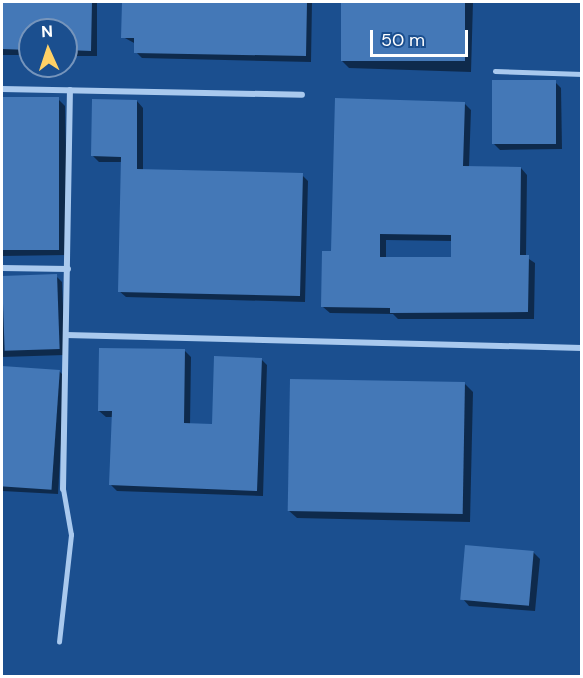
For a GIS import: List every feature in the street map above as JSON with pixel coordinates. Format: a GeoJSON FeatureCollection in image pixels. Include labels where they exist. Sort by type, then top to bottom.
{"type":"FeatureCollection","features":[{"type":"Feature","properties":{"kind":"street"},"geometry":{"type":"LineString","coordinates":[[2,89],[302,95]]}},
{"type":"Feature","properties":{"kind":"street"},"geometry":{"type":"LineString","coordinates":[[63,489],[70,90]]}},
{"type":"Feature","properties":{"kind":"street"},"geometry":{"type":"LineString","coordinates":[[2,268],[68,269]]}},
{"type":"Feature","properties":{"kind":"street"},"geometry":{"type":"LineString","coordinates":[[66,335],[582,348]]}},
{"type":"Feature","properties":{"kind":"lane"},"geometry":{"type":"LineString","coordinates":[[495,71],[582,74]]}},
{"type":"Feature","properties":{"kind":"lane"},"geometry":{"type":"LineString","coordinates":[[59,642],[71,535],[63,489]]}},
{"type":"Feature","properties":{"kind":"building"},"geometry":{"type":"Polygon","coordinates":[[[2,2],[92,2],[91,51],[78,50],[78,18],[18,18],[18,50],[2,49],[2,2]]]}},
{"type":"Feature","properties":{"kind":"building"},"geometry":{"type":"Polygon","coordinates":[[[122,2],[307,2],[306,56],[134,53],[134,38],[121,38],[122,2]]]}},
{"type":"Feature","properties":{"kind":"building"},"geometry":{"type":"Polygon","coordinates":[[[341,2],[465,2],[465,61],[341,61],[341,2]]]}},
{"type":"Feature","properties":{"kind":"building"},"geometry":{"type":"Polygon","coordinates":[[[492,80],[556,80],[556,144],[492,144],[492,80]]]}},
{"type":"Feature","properties":{"kind":"building"},"geometry":{"type":"Polygon","coordinates":[[[2,97],[59,97],[59,250],[2,250],[2,97]]]}},
{"type":"Feature","properties":{"kind":"building"},"geometry":{"type":"Polygon","coordinates":[[[335,98],[465,102],[463,166],[521,167],[520,255],[529,255],[528,312],[390,313],[390,308],[321,307],[322,251],[331,251],[335,98]],[[380,234],[380,257],[451,257],[451,235],[380,234]]]}},
{"type":"Feature","properties":{"kind":"building"},"geometry":{"type":"Polygon","coordinates":[[[92,99],[137,100],[137,169],[303,173],[300,296],[118,292],[121,157],[91,156],[92,99]]]}},
{"type":"Feature","properties":{"kind":"building"},"geometry":{"type":"Polygon","coordinates":[[[57,274],[60,349],[5,351],[2,276],[57,274]]]}},
{"type":"Feature","properties":{"kind":"building"},"geometry":{"type":"Polygon","coordinates":[[[99,348],[185,349],[184,423],[212,424],[214,356],[262,358],[257,491],[109,485],[112,411],[98,411],[99,348]]]}},
{"type":"Feature","properties":{"kind":"building"},"geometry":{"type":"Polygon","coordinates":[[[2,366],[60,370],[51,490],[2,486],[2,366]]]}},
{"type":"Feature","properties":{"kind":"building"},"geometry":{"type":"Polygon","coordinates":[[[290,379],[465,382],[463,514],[288,511],[290,379]]]}},
{"type":"Feature","properties":{"kind":"building"},"geometry":{"type":"Polygon","coordinates":[[[465,545],[534,551],[529,606],[460,600],[465,545]]]}}]}
